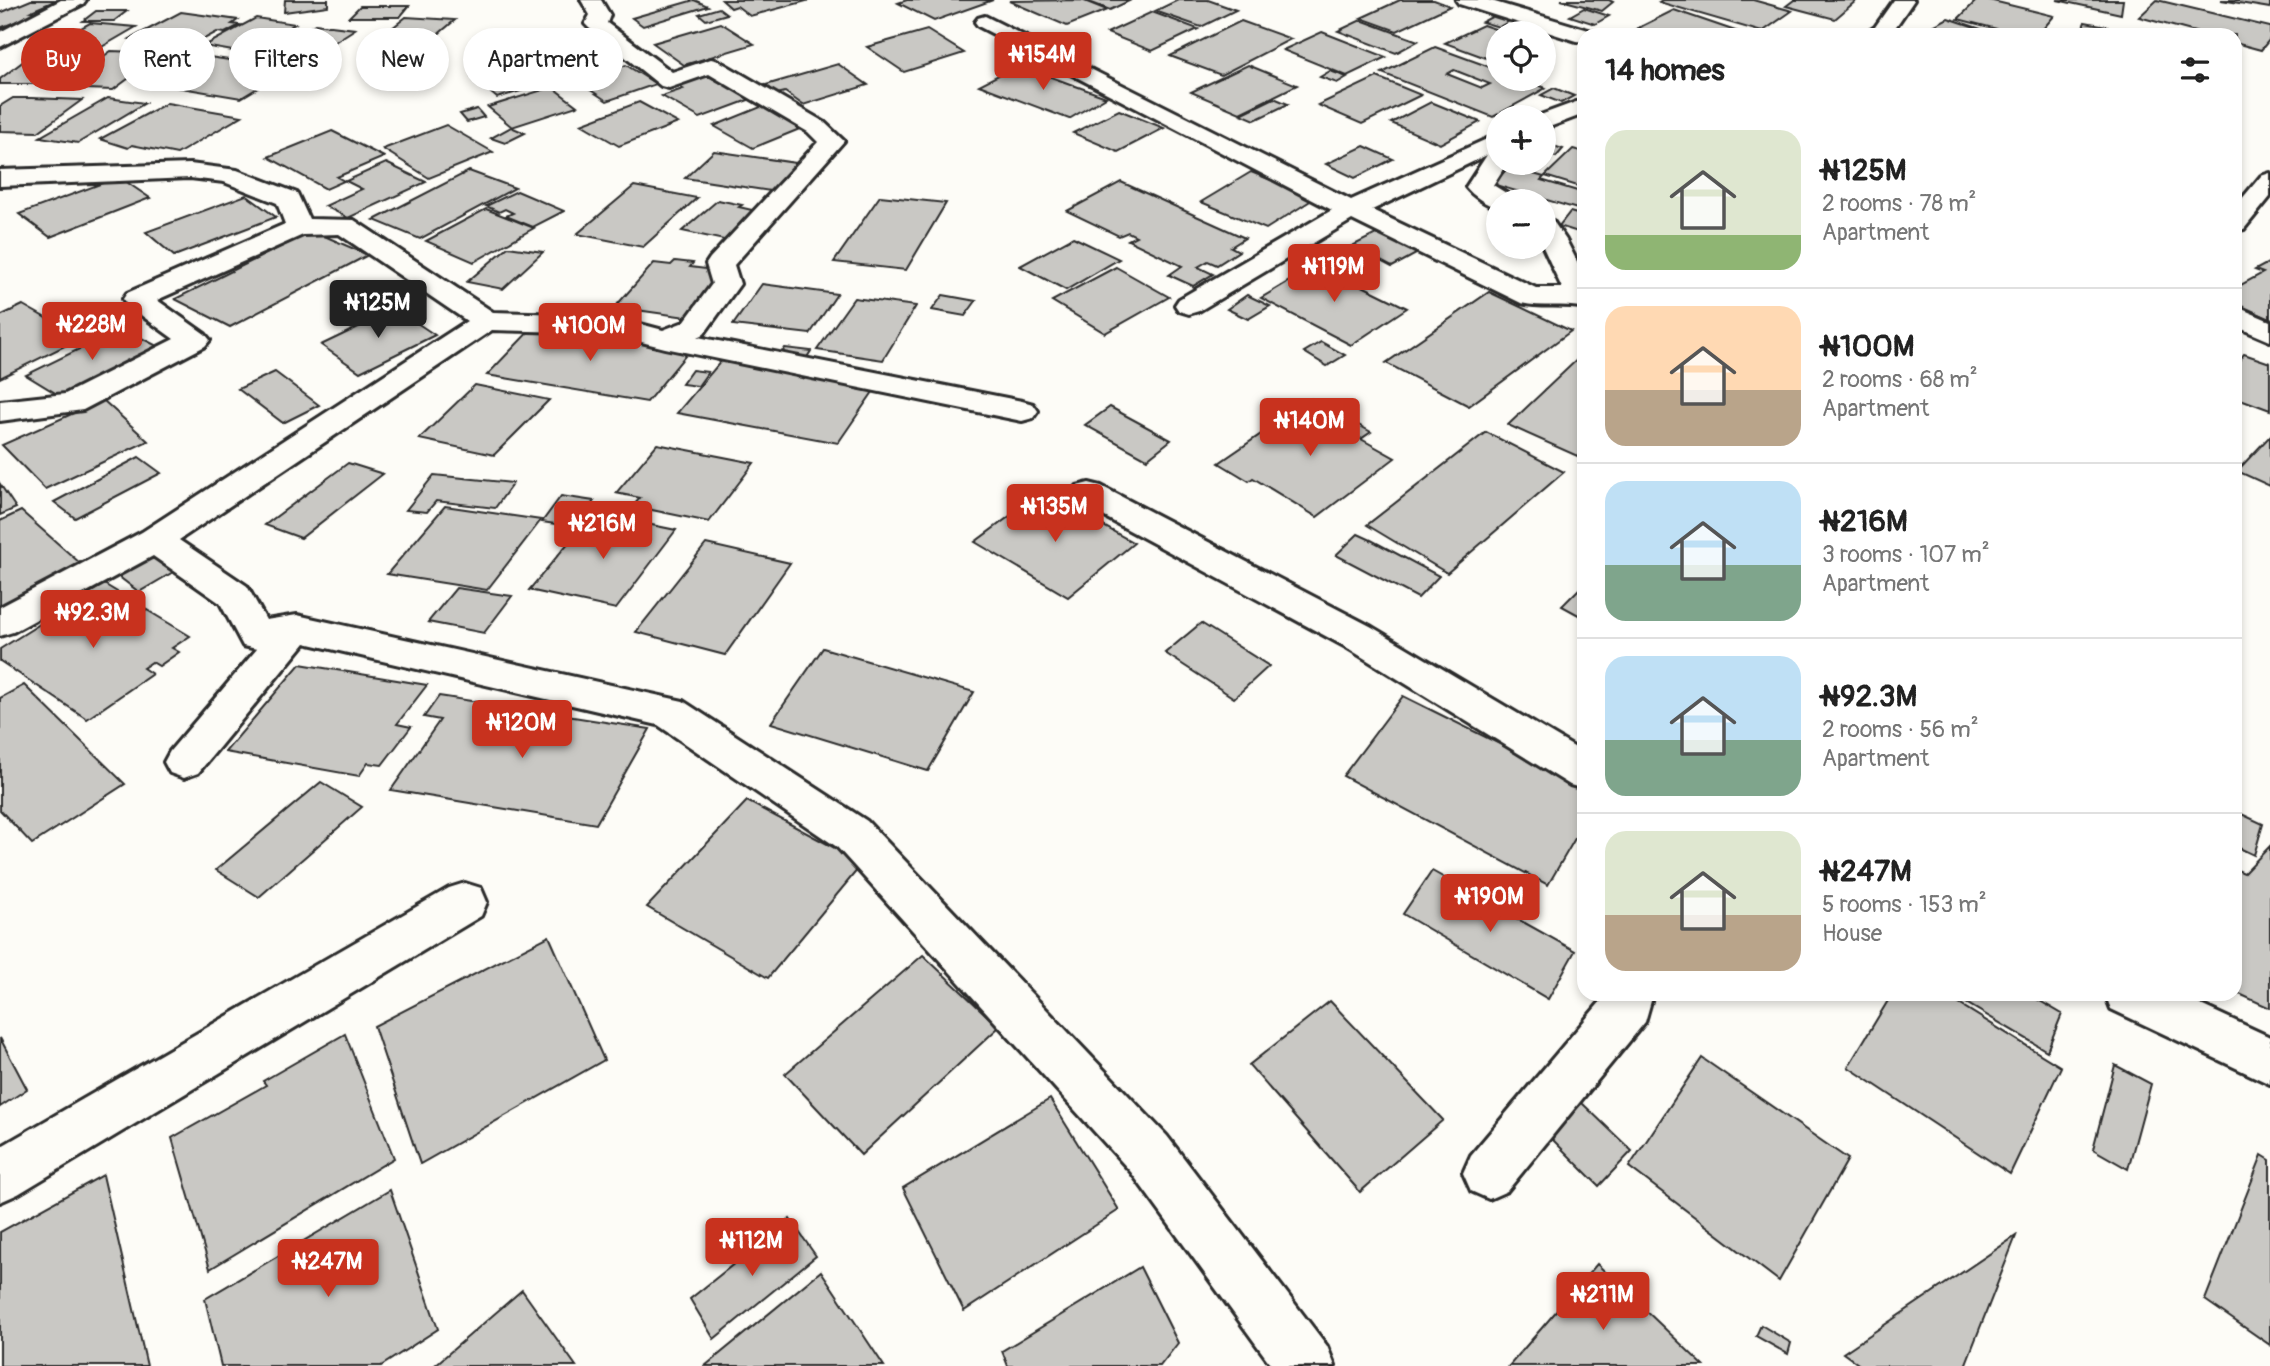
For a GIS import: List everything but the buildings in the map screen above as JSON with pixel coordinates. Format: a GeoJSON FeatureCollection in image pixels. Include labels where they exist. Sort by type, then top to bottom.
{"type":"FeatureCollection","features":[{"type":"Feature","properties":{"kind":"street"},"geometry":{"type":"LineString","coordinates":[[0,41],[76,0]]}},
{"type":"Feature","properties":{"kind":"street"},"geometry":{"type":"LineString","coordinates":[[591,0],[600,15],[596,24],[620,46],[651,64],[668,80],[711,66],[816,127],[832,142],[720,264],[726,284],[694,328],[665,339]]}},
{"type":"Feature","properties":{"kind":"street"},"geometry":{"type":"LineString","coordinates":[[1466,0],[1577,34]]}},
{"type":"Feature","properties":{"kind":"street"},"geometry":{"type":"LineString","coordinates":[[1884,28],[1904,0]]}},
{"type":"Feature","properties":{"kind":"street"},"geometry":{"type":"LineString","coordinates":[[985,22],[1351,210],[1531,297],[1577,298]]}},
{"type":"Feature","properties":{"kind":"street"},"geometry":{"type":"LineString","coordinates":[[1556,117],[1577,109]]}},
{"type":"Feature","properties":{"kind":"street"},"geometry":{"type":"LineString","coordinates":[[1189,305],[1351,210],[1486,147]]}},
{"type":"Feature","properties":{"kind":"street"},"geometry":{"type":"LineString","coordinates":[[0,177],[190,171],[228,175],[288,198],[299,227]]}},
{"type":"Feature","properties":{"kind":"street"},"geometry":{"type":"LineString","coordinates":[[1486,191],[1479,187],[1487,175]]}},
{"type":"Feature","properties":{"kind":"street"},"geometry":{"type":"LineString","coordinates":[[2242,215],[2270,181]]}},
{"type":"Feature","properties":{"kind":"street"},"geometry":{"type":"LineString","coordinates":[[0,411],[72,403],[195,340],[137,299],[299,227],[345,226],[486,321],[606,324],[665,339],[1022,411]]}},
{"type":"Feature","properties":{"kind":"street"},"geometry":{"type":"LineString","coordinates":[[1556,246],[1577,288]]}},
{"type":"Feature","properties":{"kind":"street"},"geometry":{"type":"LineString","coordinates":[[2242,318],[2270,332]]}},
{"type":"Feature","properties":{"kind":"street"},"geometry":{"type":"LineString","coordinates":[[0,624],[154,540],[486,321]]}},
{"type":"Feature","properties":{"kind":"street"},"geometry":{"type":"LineString","coordinates":[[1089,494],[1359,637],[1577,769]]}},
{"type":"Feature","properties":{"kind":"street"},"geometry":{"type":"LineString","coordinates":[[154,540],[234,595],[256,636],[297,628],[668,712],[852,834],[1149,1154],[1307,1366]]}},
{"type":"Feature","properties":{"kind":"street"},"geometry":{"type":"LineString","coordinates":[[184,762],[297,628]]}},
{"type":"Feature","properties":{"kind":"street"},"geometry":{"type":"LineString","coordinates":[[0,1176],[465,902]]}},
{"type":"Feature","properties":{"kind":"street"},"geometry":{"type":"LineString","coordinates":[[1489,1173],[1628,1007],[1629,1001]]}},
{"type":"Feature","properties":{"kind":"street"},"geometry":{"type":"LineString","coordinates":[[2143,1001],[2270,1061]]}}]}
